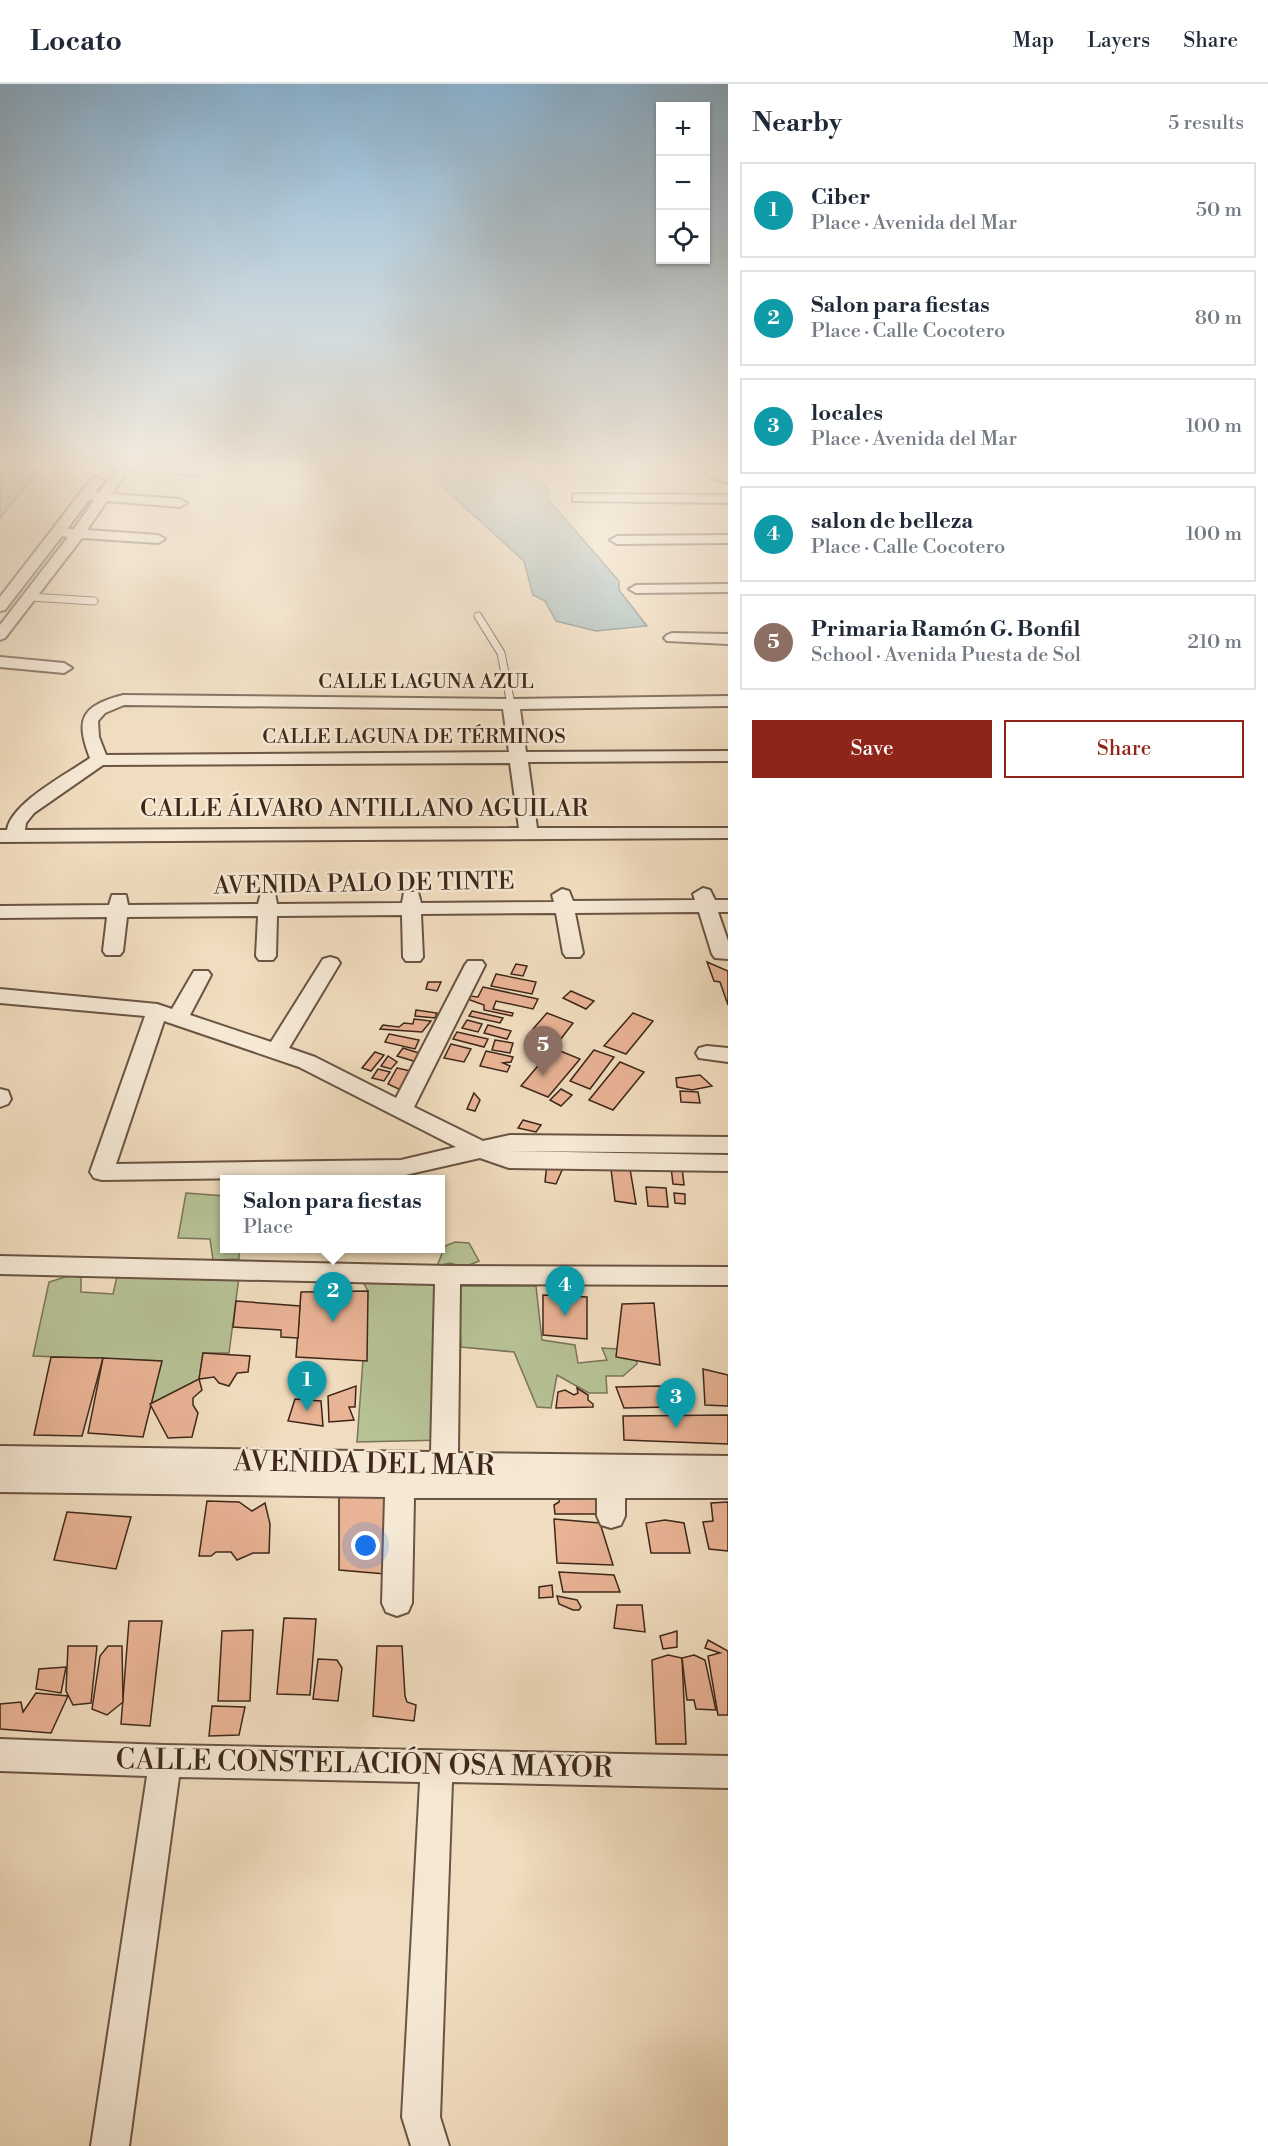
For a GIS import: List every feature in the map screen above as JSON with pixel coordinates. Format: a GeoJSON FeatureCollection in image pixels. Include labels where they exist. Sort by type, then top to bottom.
{"type":"FeatureCollection","features":[{"type":"Feature","properties":{"kind":"street"},"geometry":{"type":"LineString","coordinates":[[0,607],[33,564]]}},
{"type":"Feature","properties":{"kind":"street"},"geometry":{"type":"LineString","coordinates":[[0,635],[55,564]]}},
{"type":"Feature","properties":{"kind":"street"},"geometry":{"type":"LineString","coordinates":[[636,589],[728,588]]}},
{"type":"Feature","properties":{"kind":"street"},"geometry":{"type":"LineString","coordinates":[[672,638],[728,639]]}},
{"type":"Feature","properties":{"kind":"street"},"geometry":{"type":"LineString","coordinates":[[0,662],[64,668]]}},
{"type":"Feature","properties":{"kind":"street","name":"CALLE LAGUNA AZUL"},"geometry":{"type":"LineString","coordinates":[[99,760],[90,735],[89,721],[93,712],[101,706],[123,700],[512,704],[728,701]]}},
{"type":"Feature","properties":{"kind":"street"},"geometry":{"type":"LineString","coordinates":[[512,704],[529,834]]}},
{"type":"Feature","properties":{"kind":"street","name":"CALLE LAGUNA DE TÉRMINOS"},"geometry":{"type":"LineString","coordinates":[[99,760],[728,756]]}},
{"type":"Feature","properties":{"kind":"street"},"geometry":{"type":"LineString","coordinates":[[8,837],[28,808],[99,760]]}},
{"type":"Feature","properties":{"kind":"street","name":"CALLE ÁLVARO ANTILLANO AGUILAR"},"geometry":{"type":"LineString","coordinates":[[8,837],[728,833]]}},
{"type":"Feature","properties":{"kind":"street","name":"AVENIDA PALO DE TINTE"},"geometry":{"type":"LineString","coordinates":[[0,898],[119,904],[713,902],[728,894]]}},
{"type":"Feature","properties":{"kind":"street"},"geometry":{"type":"LineString","coordinates":[[563,901],[573,953]]}},
{"type":"Feature","properties":{"kind":"street"},"geometry":{"type":"LineString","coordinates":[[411,902],[413,957]]}},
{"type":"Feature","properties":{"kind":"street"},"geometry":{"type":"LineString","coordinates":[[713,902],[722,954]]}},
{"type":"Feature","properties":{"kind":"street"},"geometry":{"type":"LineString","coordinates":[[266,956],[268,903]]}},
{"type":"Feature","properties":{"kind":"street"},"geometry":{"type":"LineString","coordinates":[[113,951],[119,904]]}},
{"type":"Feature","properties":{"kind":"street","name":"AVENIDA PALO DE TINTE"},"geometry":{"type":"LineString","coordinates":[[0,912],[119,904]]}},
{"type":"Feature","properties":{"kind":"street"},"geometry":{"type":"LineString","coordinates":[[276,1052],[330,963]]}},
{"type":"Feature","properties":{"kind":"street"},"geometry":{"type":"LineString","coordinates":[[400,1110],[475,965]]}},
{"type":"Feature","properties":{"kind":"street"},"geometry":{"type":"LineString","coordinates":[[201,975],[167,1014],[102,1172],[401,1168],[479,1149]]}},
{"type":"Feature","properties":{"kind":"street"},"geometry":{"type":"LineString","coordinates":[[0,996],[167,1014],[307,1062],[479,1149],[509,1160],[728,1145]]}},
{"type":"Feature","properties":{"kind":"street"},"geometry":{"type":"LineString","coordinates":[[615,1153],[728,1163]]}},
{"type":"Feature","properties":{"kind":"street"},"geometry":{"type":"LineString","coordinates":[[0,1265],[448,1275],[728,1276]]}},
{"type":"Feature","properties":{"kind":"street"},"geometry":{"type":"LineString","coordinates":[[442,1476],[446,1439],[448,1275]]}},
{"type":"Feature","properties":{"kind":"street","name":"AVENIDA DEL MAR"},"geometry":{"type":"LineString","coordinates":[[0,1458],[442,1476],[611,1486],[728,1486]]}},
{"type":"Feature","properties":{"kind":"street","name":"AVENIDA DEL MAR"},"geometry":{"type":"LineString","coordinates":[[442,1476],[728,1468]]}},
{"type":"Feature","properties":{"kind":"street"},"geometry":{"type":"LineString","coordinates":[[397,1604],[400,1475]]}},
{"type":"Feature","properties":{"kind":"street","name":"AVENIDA DEL MAR"},"geometry":{"type":"LineString","coordinates":[[0,1480],[400,1475]]}},
{"type":"Feature","properties":{"kind":"street"},"geometry":{"type":"LineString","coordinates":[[611,1486],[611,1516]]}},
{"type":"Feature","properties":{"kind":"street","name":"CALLE CONSTELACIÓN OSA MAYOR"},"geometry":{"type":"LineString","coordinates":[[0,1755],[728,1774]]}},
{"type":"Feature","properties":{"kind":"street"},"geometry":{"type":"LineString","coordinates":[[110,2146],[165,1761]]}},
{"type":"Feature","properties":{"kind":"street"},"geometry":{"type":"LineString","coordinates":[[430,2146],[421,2117],[437,1766]]}},
{"type":"Feature","properties":{"kind":"lane"},"geometry":{"type":"LineString","coordinates":[[30,597],[94,601]]}},
{"type":"Feature","properties":{"kind":"lane"},"geometry":{"type":"LineString","coordinates":[[478,616],[501,652],[512,704]]}},
{"type":"Feature","properties":{"kind":"green space"},"geometry":{"type":"Polygon","coordinates":[[[186,1193],[220,1196],[220,1253],[239,1253],[239,1259],[213,1260],[210,1239],[178,1238],[186,1193]]]}},
{"type":"Feature","properties":{"kind":"green space"},"geometry":{"type":"Polygon","coordinates":[[[455,1242],[469,1243],[479,1261],[464,1267],[450,1263],[437,1266],[442,1253],[445,1253],[445,1246],[455,1242]]]}},
{"type":"Feature","properties":{"kind":"green space"},"geometry":{"type":"Polygon","coordinates":[[[81,1272],[81,1292],[113,1294],[118,1272],[239,1277],[229,1353],[203,1353],[199,1379],[150,1404],[162,1361],[33,1356],[49,1282],[81,1272]]]}},
{"type":"Feature","properties":{"kind":"green space"},"geometry":{"type":"Polygon","coordinates":[[[359,1275],[448,1275],[445,1440],[357,1442],[368,1291],[359,1275]]]}},
{"type":"Feature","properties":{"kind":"green space"},"geometry":{"type":"Polygon","coordinates":[[[458,1286],[536,1286],[542,1340],[575,1345],[578,1363],[607,1360],[602,1348],[636,1350],[637,1364],[623,1376],[606,1376],[607,1393],[589,1393],[557,1375],[551,1408],[537,1407],[514,1352],[461,1347],[458,1286]]]}},
{"type":"Feature","properties":{"kind":"water"},"geometry":{"type":"Polygon","coordinates":[[[525,564],[604,564],[619,581],[619,590],[647,626],[596,631],[556,621],[545,601],[533,595],[525,564]]]}},
{"type":"Feature","properties":{"kind":"building"},"geometry":{"type":"Polygon","coordinates":[[[707,962],[728,971],[728,1005],[720,982],[714,981],[707,962]]]}},
{"type":"Feature","properties":{"kind":"building"},"geometry":{"type":"Polygon","coordinates":[[[516,964],[527,966],[523,976],[511,974],[516,964]]]}},
{"type":"Feature","properties":{"kind":"building"},"geometry":{"type":"Polygon","coordinates":[[[496,974],[536,982],[532,994],[491,986],[496,974]]]}},
{"type":"Feature","properties":{"kind":"building"},"geometry":{"type":"Polygon","coordinates":[[[428,982],[441,982],[437,991],[426,989],[428,982]]]}},
{"type":"Feature","properties":{"kind":"building"},"geometry":{"type":"Polygon","coordinates":[[[483,987],[538,999],[533,1009],[496,1001],[493,1009],[513,1013],[512,1016],[484,1010],[484,1005],[470,1000],[470,996],[478,997],[483,987]]]}},
{"type":"Feature","properties":{"kind":"building"},"geometry":{"type":"Polygon","coordinates":[[[571,991],[594,1001],[586,1009],[563,998],[571,991]]]}},
{"type":"Feature","properties":{"kind":"building"},"geometry":{"type":"Polygon","coordinates":[[[416,1010],[437,1013],[435,1018],[415,1016],[416,1010]]]}},
{"type":"Feature","properties":{"kind":"building"},"geometry":{"type":"Polygon","coordinates":[[[472,1011],[503,1018],[500,1023],[469,1016],[472,1011]]]}},
{"type":"Feature","properties":{"kind":"building"},"geometry":{"type":"Polygon","coordinates":[[[547,1013],[573,1023],[560,1040],[533,1029],[547,1013]]]}},
{"type":"Feature","properties":{"kind":"building"},"geometry":{"type":"Polygon","coordinates":[[[633,1013],[653,1021],[626,1054],[604,1046],[633,1013]]]}},
{"type":"Feature","properties":{"kind":"building"},"geometry":{"type":"Polygon","coordinates":[[[414,1019],[431,1021],[422,1032],[380,1029],[383,1025],[399,1027],[404,1023],[413,1024],[414,1019]]]}},
{"type":"Feature","properties":{"kind":"building"},"geometry":{"type":"Polygon","coordinates":[[[467,1020],[482,1024],[478,1032],[462,1028],[467,1020]]]}},
{"type":"Feature","properties":{"kind":"building"},"geometry":{"type":"Polygon","coordinates":[[[488,1025],[511,1031],[507,1039],[484,1033],[488,1025]]]}},
{"type":"Feature","properties":{"kind":"building"},"geometry":{"type":"Polygon","coordinates":[[[457,1032],[488,1039],[484,1047],[453,1039],[457,1032]]]}},
{"type":"Feature","properties":{"kind":"building"},"geometry":{"type":"Polygon","coordinates":[[[389,1034],[419,1040],[415,1049],[385,1042],[389,1034]]]}},
{"type":"Feature","properties":{"kind":"building"},"geometry":{"type":"Polygon","coordinates":[[[495,1040],[513,1043],[510,1053],[492,1050],[495,1040]]]}},
{"type":"Feature","properties":{"kind":"building"},"geometry":{"type":"Polygon","coordinates":[[[451,1044],[471,1049],[464,1062],[444,1058],[451,1044]]]}},
{"type":"Feature","properties":{"kind":"building"},"geometry":{"type":"Polygon","coordinates":[[[403,1048],[422,1054],[417,1062],[397,1056],[403,1048]]]}},
{"type":"Feature","properties":{"kind":"building"},"geometry":{"type":"Polygon","coordinates":[[[553,1048],[580,1059],[548,1097],[521,1086],[553,1048]]]}},
{"type":"Feature","properties":{"kind":"building"},"geometry":{"type":"Polygon","coordinates":[[[594,1050],[614,1057],[590,1089],[570,1081],[594,1050]]]}},
{"type":"Feature","properties":{"kind":"building"},"geometry":{"type":"Polygon","coordinates":[[[486,1051],[513,1057],[511,1062],[503,1063],[510,1066],[507,1072],[480,1066],[486,1051]]]}},
{"type":"Feature","properties":{"kind":"building"},"geometry":{"type":"Polygon","coordinates":[[[375,1052],[384,1055],[371,1071],[362,1068],[375,1052]]]}},
{"type":"Feature","properties":{"kind":"building"},"geometry":{"type":"Polygon","coordinates":[[[388,1056],[397,1062],[391,1069],[381,1066],[388,1056]]]}},
{"type":"Feature","properties":{"kind":"building"},"geometry":{"type":"Polygon","coordinates":[[[620,1062],[644,1072],[613,1110],[589,1100],[620,1062]]]}},
{"type":"Feature","properties":{"kind":"building"},"geometry":{"type":"Polygon","coordinates":[[[397,1068],[415,1072],[405,1092],[388,1084],[397,1068]]]}},
{"type":"Feature","properties":{"kind":"building"},"geometry":{"type":"Polygon","coordinates":[[[378,1069],[390,1072],[384,1081],[372,1078],[378,1069]]]}},
{"type":"Feature","properties":{"kind":"building"},"geometry":{"type":"Polygon","coordinates":[[[700,1075],[712,1086],[692,1090],[677,1087],[676,1078],[700,1075]]]}},
{"type":"Feature","properties":{"kind":"building"},"geometry":{"type":"Polygon","coordinates":[[[561,1089],[572,1095],[561,1106],[550,1100],[561,1089]]]}},
{"type":"Feature","properties":{"kind":"building"},"geometry":{"type":"Polygon","coordinates":[[[680,1091],[698,1092],[700,1103],[681,1102],[680,1091]]]}},
{"type":"Feature","properties":{"kind":"building"},"geometry":{"type":"Polygon","coordinates":[[[474,1093],[480,1100],[475,1111],[467,1109],[474,1093]]]}},
{"type":"Feature","properties":{"kind":"building"},"geometry":{"type":"Polygon","coordinates":[[[523,1120],[541,1125],[536,1132],[518,1128],[523,1120]]]}},
{"type":"Feature","properties":{"kind":"building"},"geometry":{"type":"Polygon","coordinates":[[[547,1163],[563,1168],[556,1184],[545,1182],[547,1163]]]}},
{"type":"Feature","properties":{"kind":"building"},"geometry":{"type":"Polygon","coordinates":[[[671,1167],[682,1167],[684,1185],[673,1184],[671,1167]]]}},
{"type":"Feature","properties":{"kind":"building"},"geometry":{"type":"Polygon","coordinates":[[[611,1169],[630,1169],[636,1204],[615,1201],[611,1169]]]}},
{"type":"Feature","properties":{"kind":"building"},"geometry":{"type":"Polygon","coordinates":[[[646,1187],[666,1188],[668,1207],[648,1206],[646,1187]]]}},
{"type":"Feature","properties":{"kind":"building"},"geometry":{"type":"Polygon","coordinates":[[[674,1193],[685,1194],[685,1204],[675,1203],[674,1193]]]}},
{"type":"Feature","properties":{"kind":"building"},"geometry":{"type":"Polygon","coordinates":[[[368,1291],[367,1361],[296,1357],[301,1292],[368,1291]]]}},
{"type":"Feature","properties":{"kind":"building"},"geometry":{"type":"Polygon","coordinates":[[[543,1295],[587,1297],[587,1339],[543,1335],[543,1295]]]}},
{"type":"Feature","properties":{"kind":"building"},"geometry":{"type":"Polygon","coordinates":[[[236,1301],[300,1306],[298,1338],[281,1337],[281,1330],[233,1327],[236,1301]]]}},
{"type":"Feature","properties":{"kind":"building"},"geometry":{"type":"Polygon","coordinates":[[[654,1303],[660,1365],[616,1357],[622,1304],[654,1303]]]}},
{"type":"Feature","properties":{"kind":"building"},"geometry":{"type":"Polygon","coordinates":[[[203,1353],[250,1356],[248,1372],[237,1373],[229,1386],[219,1383],[214,1377],[199,1379],[203,1353]]]}},
{"type":"Feature","properties":{"kind":"building"},"geometry":{"type":"Polygon","coordinates":[[[51,1357],[103,1358],[82,1436],[34,1435],[51,1357]]]}},
{"type":"Feature","properties":{"kind":"building"},"geometry":{"type":"Polygon","coordinates":[[[103,1358],[162,1361],[143,1437],[88,1433],[103,1358]]]}},
{"type":"Feature","properties":{"kind":"building"},"geometry":{"type":"Polygon","coordinates":[[[703,1369],[728,1375],[728,1406],[705,1405],[703,1369]]]}},
{"type":"Feature","properties":{"kind":"building"},"geometry":{"type":"Polygon","coordinates":[[[199,1379],[202,1390],[193,1398],[193,1405],[198,1413],[192,1437],[168,1438],[150,1404],[199,1379]]]}},
{"type":"Feature","properties":{"kind":"building"},"geometry":{"type":"Polygon","coordinates":[[[356,1386],[355,1407],[349,1407],[354,1420],[329,1422],[328,1396],[356,1386]]]}},
{"type":"Feature","properties":{"kind":"building"},"geometry":{"type":"Polygon","coordinates":[[[660,1386],[667,1407],[624,1408],[616,1387],[660,1386]]]}},
{"type":"Feature","properties":{"kind":"building"},"geometry":{"type":"Polygon","coordinates":[[[577,1388],[588,1395],[588,1400],[593,1407],[556,1408],[558,1392],[565,1390],[574,1395],[578,1393],[577,1388]]]}},
{"type":"Feature","properties":{"kind":"building"},"geometry":{"type":"Polygon","coordinates":[[[295,1399],[321,1401],[323,1426],[288,1421],[295,1399]]]}},
{"type":"Feature","properties":{"kind":"building"},"geometry":{"type":"Polygon","coordinates":[[[728,1415],[728,1444],[624,1440],[623,1416],[728,1415]]]}},
{"type":"Feature","properties":{"kind":"building"},"geometry":{"type":"Polygon","coordinates":[[[339,1488],[386,1492],[409,1576],[339,1570],[339,1488]]]}},
{"type":"Feature","properties":{"kind":"building"},"geometry":{"type":"Polygon","coordinates":[[[560,1492],[602,1495],[601,1514],[555,1514],[554,1505],[559,1502],[560,1492]]]}},
{"type":"Feature","properties":{"kind":"building"},"geometry":{"type":"Polygon","coordinates":[[[207,1501],[239,1502],[252,1511],[265,1503],[270,1524],[269,1553],[253,1553],[237,1560],[231,1552],[216,1552],[211,1556],[199,1556],[207,1501]]]}},
{"type":"Feature","properties":{"kind":"building"},"geometry":{"type":"Polygon","coordinates":[[[728,1502],[728,1551],[709,1549],[703,1522],[713,1521],[711,1503],[728,1502]]]}},
{"type":"Feature","properties":{"kind":"building"},"geometry":{"type":"Polygon","coordinates":[[[67,1512],[131,1517],[116,1569],[54,1560],[67,1512]]]}},
{"type":"Feature","properties":{"kind":"building"},"geometry":{"type":"Polygon","coordinates":[[[554,1519],[600,1523],[613,1565],[557,1563],[554,1519]]]}},
{"type":"Feature","properties":{"kind":"building"},"geometry":{"type":"Polygon","coordinates":[[[665,1520],[684,1523],[690,1553],[651,1553],[646,1523],[665,1520]]]}},
{"type":"Feature","properties":{"kind":"building"},"geometry":{"type":"Polygon","coordinates":[[[559,1572],[614,1575],[620,1592],[563,1592],[559,1572]]]}},
{"type":"Feature","properties":{"kind":"building"},"geometry":{"type":"Polygon","coordinates":[[[552,1585],[553,1597],[539,1598],[539,1587],[552,1585]]]}},
{"type":"Feature","properties":{"kind":"building"},"geometry":{"type":"Polygon","coordinates":[[[557,1596],[577,1600],[581,1607],[579,1610],[573,1610],[559,1604],[557,1596]]]}},
{"type":"Feature","properties":{"kind":"building"},"geometry":{"type":"Polygon","coordinates":[[[617,1605],[642,1605],[645,1632],[614,1628],[617,1605]]]}},
{"type":"Feature","properties":{"kind":"building"},"geometry":{"type":"Polygon","coordinates":[[[284,1618],[316,1619],[310,1695],[277,1694],[284,1618]]]}},
{"type":"Feature","properties":{"kind":"building"},"geometry":{"type":"Polygon","coordinates":[[[129,1621],[162,1621],[150,1726],[121,1724],[129,1621]]]}},
{"type":"Feature","properties":{"kind":"building"},"geometry":{"type":"Polygon","coordinates":[[[253,1630],[250,1701],[218,1701],[222,1631],[253,1630]]]}},
{"type":"Feature","properties":{"kind":"building"},"geometry":{"type":"Polygon","coordinates":[[[677,1631],[677,1647],[663,1649],[660,1636],[677,1631]]]}},
{"type":"Feature","properties":{"kind":"building"},"geometry":{"type":"Polygon","coordinates":[[[708,1640],[728,1651],[728,1715],[718,1715],[708,1656],[720,1653],[705,1648],[708,1640]]]}},
{"type":"Feature","properties":{"kind":"building"},"geometry":{"type":"Polygon","coordinates":[[[68,1646],[97,1646],[91,1703],[73,1705],[66,1691],[68,1646]]]}},
{"type":"Feature","properties":{"kind":"building"},"geometry":{"type":"Polygon","coordinates":[[[108,1646],[122,1646],[123,1702],[107,1715],[92,1709],[100,1656],[108,1646]]]}},
{"type":"Feature","properties":{"kind":"building"},"geometry":{"type":"Polygon","coordinates":[[[377,1646],[402,1646],[405,1696],[407,1702],[416,1705],[414,1721],[373,1716],[377,1646]]]}},
{"type":"Feature","properties":{"kind":"building"},"geometry":{"type":"Polygon","coordinates":[[[668,1655],[682,1658],[686,1744],[656,1744],[652,1660],[668,1655]]]}},
{"type":"Feature","properties":{"kind":"building"},"geometry":{"type":"Polygon","coordinates":[[[694,1655],[705,1660],[716,1710],[696,1709],[694,1700],[687,1700],[682,1658],[694,1655]]]}},
{"type":"Feature","properties":{"kind":"building"},"geometry":{"type":"Polygon","coordinates":[[[318,1659],[337,1660],[342,1668],[338,1701],[313,1699],[318,1659]]]}},
{"type":"Feature","properties":{"kind":"building"},"geometry":{"type":"Polygon","coordinates":[[[66,1667],[61,1693],[36,1689],[39,1669],[66,1667]]]}},
{"type":"Feature","properties":{"kind":"building"},"geometry":{"type":"Polygon","coordinates":[[[36,1693],[68,1696],[51,1733],[0,1729],[0,1704],[21,1702],[23,1712],[36,1693]]]}},
{"type":"Feature","properties":{"kind":"building"},"geometry":{"type":"Polygon","coordinates":[[[212,1706],[245,1707],[239,1735],[209,1736],[212,1706]]]}},
{"type":"Feature","properties":{"kind":"place","name":"Primaria Ramón G. Bonfil"},"geometry":{"type":"Point","coordinates":[543,1076]}},
{"type":"Feature","properties":{"kind":"place","name":"salon de belleza"},"geometry":{"type":"Point","coordinates":[565,1316]}},
{"type":"Feature","properties":{"kind":"place","name":"Salon para fiestas"},"geometry":{"type":"Point","coordinates":[333,1322]}},
{"type":"Feature","properties":{"kind":"place","name":"Ciber"},"geometry":{"type":"Point","coordinates":[307,1411]}},
{"type":"Feature","properties":{"kind":"place","name":"locales"},"geometry":{"type":"Point","coordinates":[676,1428]}}]}
